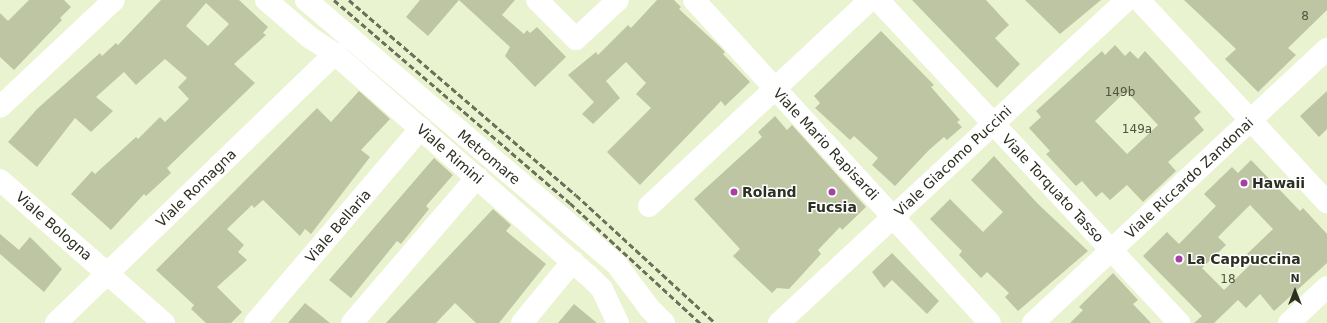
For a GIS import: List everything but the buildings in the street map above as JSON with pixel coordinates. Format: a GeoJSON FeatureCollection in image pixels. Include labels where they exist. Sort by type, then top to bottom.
{"type":"FeatureCollection","features":[{"type":"Feature","properties":{"kind":"street"},"geometry":{"type":"LineString","coordinates":[[0,107],[114,0]]}},
{"type":"Feature","properties":{"kind":"street","name":"Viale Rimini"},"geometry":{"type":"LineString","coordinates":[[266,0],[309,37],[335,54],[573,261],[602,289],[618,323]]}},
{"type":"Feature","properties":{"kind":"street","name":"Metromare"},"geometry":{"type":"LineString","coordinates":[[306,0],[617,266],[650,309],[664,323]]}},
{"type":"Feature","properties":{"kind":"street"},"geometry":{"type":"LineString","coordinates":[[537,0],[576,39],[618,0]]}},
{"type":"Feature","properties":{"kind":"street","name":"Viale Mario Rapisardi"},"geometry":{"type":"LineString","coordinates":[[694,0],[990,323]]}},
{"type":"Feature","properties":{"kind":"street"},"geometry":{"type":"LineString","coordinates":[[649,206],[870,0]]}},
{"type":"Feature","properties":{"kind":"street","name":"Viale Torquato Tasso"},"geometry":{"type":"LineString","coordinates":[[878,0],[1179,323]]}},
{"type":"Feature","properties":{"kind":"street","name":"Viale Giacomo Puccini"},"geometry":{"type":"LineString","coordinates":[[779,323],[814,299],[893,217],[1127,0]]}},
{"type":"Feature","properties":{"kind":"street"},"geometry":{"type":"LineString","coordinates":[[1139,0],[1327,202]]}},
{"type":"Feature","properties":{"kind":"street","name":"Viale Riccardo Zandonai"},"geometry":{"type":"LineString","coordinates":[[1033,323],[1327,50]]}},
{"type":"Feature","properties":{"kind":"street","name":"Viale Romagna"},"geometry":{"type":"LineString","coordinates":[[56,323],[335,54]]}},
{"type":"Feature","properties":{"kind":"street","name":"Viale Bellaria"},"geometry":{"type":"LineString","coordinates":[[255,323],[421,128]]}},
{"type":"Feature","properties":{"kind":"street"},"geometry":{"type":"LineString","coordinates":[[352,323],[477,177]]}},
{"type":"Feature","properties":{"kind":"street","name":"Viale Bologna"},"geometry":{"type":"LineString","coordinates":[[0,180],[164,323]]}},
{"type":"Feature","properties":{"kind":"street"},"geometry":{"type":"LineString","coordinates":[[522,323],[573,261]]}},
{"type":"Feature","properties":{"kind":"street"},"geometry":{"type":"LineString","coordinates":[[1288,323],[1327,287]]}},
{"type":"Feature","properties":{"kind":"railway"},"geometry":{"type":"LineString","coordinates":[[334,0],[570,203],[700,323]]}},
{"type":"Feature","properties":{"kind":"railway"},"geometry":{"type":"LineString","coordinates":[[349,0],[576,195],[715,323]]}},
{"type":"Feature","properties":{"kind":"place","name":"Hawaii"},"geometry":{"type":"Point","coordinates":[1244,183]}},
{"type":"Feature","properties":{"kind":"place","name":"Roland"},"geometry":{"type":"Point","coordinates":[734,192]}},
{"type":"Feature","properties":{"kind":"place","name":"Fucsia"},"geometry":{"type":"Point","coordinates":[832,192]}},
{"type":"Feature","properties":{"kind":"place","name":"La Cappuccina"},"geometry":{"type":"Point","coordinates":[1179,259]}}]}
